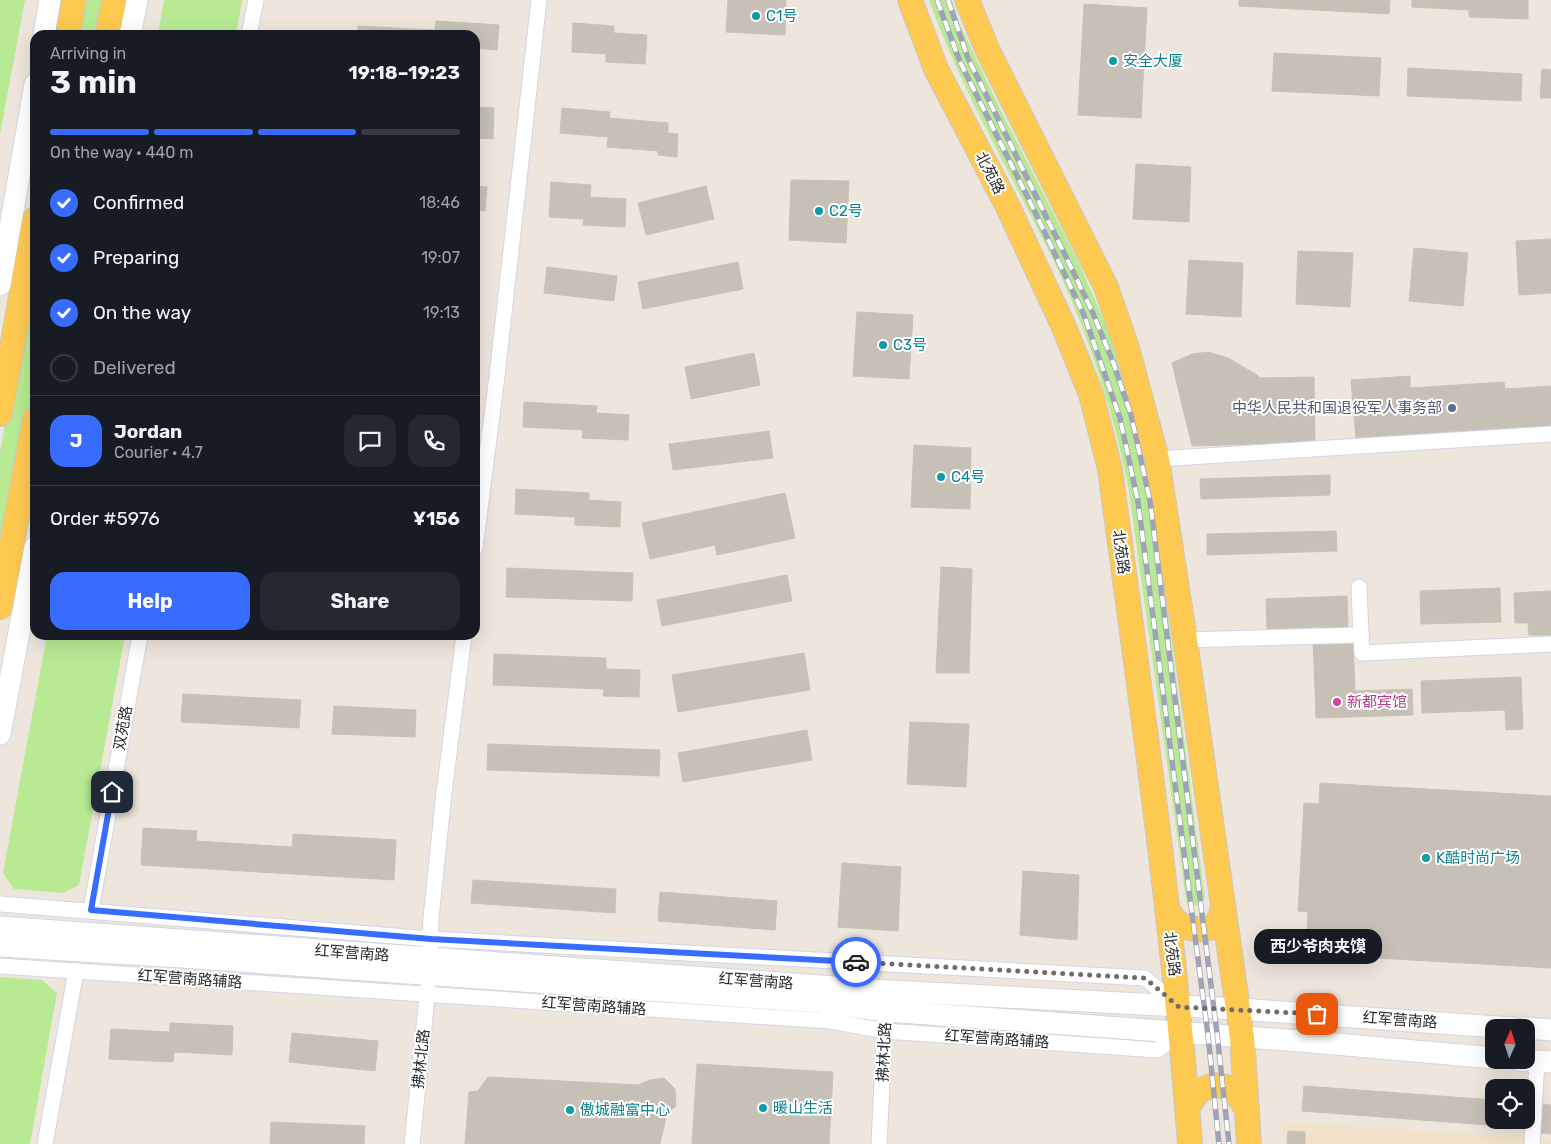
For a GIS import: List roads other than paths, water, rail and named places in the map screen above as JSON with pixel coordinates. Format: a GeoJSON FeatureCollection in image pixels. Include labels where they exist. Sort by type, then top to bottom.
{"type":"FeatureCollection","features":[{"type":"Feature","properties":{"kind":"main road"},"geometry":{"type":"LineString","coordinates":[[45,30],[50,0]]}},
{"type":"Feature","properties":{"kind":"main road"},"geometry":{"type":"LineString","coordinates":[[69,30],[74,0]]}},
{"type":"Feature","properties":{"kind":"main road"},"geometry":{"type":"LineString","coordinates":[[108,30],[114,0]]}},
{"type":"Feature","properties":{"kind":"main road"},"geometry":{"type":"LineString","coordinates":[[131,30],[137,0]]}},
{"type":"Feature","properties":{"kind":"main road","name":"北苑路"},"geometry":{"type":"LineString","coordinates":[[910,0],[936,69],[1008,208],[1063,325],[1091,394],[1099,423],[1110,469],[1146,737],[1182,1032],[1190,1144]]}},
{"type":"Feature","properties":{"kind":"main road"},"geometry":{"type":"LineString","coordinates":[[967,0],[987,49],[1106,287],[1127,348],[1157,459],[1242,1037],[1249,1144]]}},
{"type":"Feature","properties":{"kind":"main road"},"geometry":{"type":"LineString","coordinates":[[0,285],[4,232],[30,108]]}},
{"type":"Feature","properties":{"kind":"main road"},"geometry":{"type":"LineString","coordinates":[[0,414],[30,247]]}},
{"type":"Feature","properties":{"kind":"main road"},"geometry":{"type":"LineString","coordinates":[[0,607],[30,446]]}},
{"type":"Feature","properties":{"kind":"main road"},"geometry":{"type":"LineString","coordinates":[[0,734],[30,573]]}},
{"type":"Feature","properties":{"kind":"main road"},"geometry":{"type":"LineString","coordinates":[[1167,909],[1176,921],[1188,928],[1200,929],[1213,927],[1219,920],[1223,907]]}},
{"type":"Feature","properties":{"kind":"main road","name":"红军营南路"},"geometry":{"type":"LineString","coordinates":[[0,927],[819,1002],[885,1021],[1119,1028],[1301,1041],[1485,1057]]}},
{"type":"Feature","properties":{"kind":"main road","name":"红军营南路"},"geometry":{"type":"LineString","coordinates":[[0,946],[890,990],[1238,1009],[1485,1026]]}},
{"type":"Feature","properties":{"kind":"main road"},"geometry":{"type":"LineString","coordinates":[[1119,1028],[1124,1016],[1120,1004]]}},
{"type":"Feature","properties":{"kind":"main road"},"geometry":{"type":"LineString","coordinates":[[1300,1013],[1295,1019],[1293,1026],[1295,1034],[1301,1041]]}},
{"type":"Feature","properties":{"kind":"main road"},"geometry":{"type":"LineString","coordinates":[[1535,1029],[1551,1030]]}},
{"type":"Feature","properties":{"kind":"main road"},"geometry":{"type":"LineString","coordinates":[[1187,1107],[1200,1090],[1215,1085],[1228,1087],[1247,1108]]}},
{"type":"Feature","properties":{"kind":"street"},"geometry":{"type":"LineString","coordinates":[[250,30],[256,0]]}},
{"type":"Feature","properties":{"kind":"street"},"geometry":{"type":"LineString","coordinates":[[480,509],[497,376],[539,0]]}},
{"type":"Feature","properties":{"kind":"street"},"geometry":{"type":"LineString","coordinates":[[1157,459],[1551,434]]}},
{"type":"Feature","properties":{"kind":"street"},"geometry":{"type":"LineString","coordinates":[[1359,587],[1362,653],[1551,644]]}},
{"type":"Feature","properties":{"kind":"street"},"geometry":{"type":"LineString","coordinates":[[1185,640],[1361,634]]}},
{"type":"Feature","properties":{"kind":"street","name":"双苑路"},"geometry":{"type":"LineString","coordinates":[[91,910],[139,640]]}},
{"type":"Feature","properties":{"kind":"street","name":"拂林北路"},"geometry":{"type":"LineString","coordinates":[[412,1144],[429,967],[431,918],[444,793],[463,640]]}},
{"type":"Feature","properties":{"kind":"street","name":"红军营南路辅路"},"geometry":{"type":"LineString","coordinates":[[0,904],[91,910],[429,967]]}},
{"type":"Feature","properties":{"kind":"street","name":"红军营南路辅路"},"geometry":{"type":"LineString","coordinates":[[0,966],[76,972],[429,967],[906,965],[1145,978],[1179,1007]]}},
{"type":"Feature","properties":{"kind":"street","name":"拂林北路"},"geometry":{"type":"LineString","coordinates":[[879,1144],[885,1021],[890,990],[906,965]]}},
{"type":"Feature","properties":{"kind":"street"},"geometry":{"type":"LineString","coordinates":[[46,1144],[76,972]]}},
{"type":"Feature","properties":{"kind":"street","name":"红军营南路辅路"},"geometry":{"type":"LineString","coordinates":[[885,1021],[1158,1050],[1182,1032]]}},
{"type":"Feature","properties":{"kind":"street"},"geometry":{"type":"LineString","coordinates":[[1532,1144],[1536,1061]]}},
{"type":"Feature","properties":{"kind":"railway"},"geometry":{"type":"LineString","coordinates":[[937,0],[960,62],[1084,315],[1120,418],[1138,502],[1208,1035],[1219,1144]]}},
{"type":"Feature","properties":{"kind":"railway"},"geometry":{"type":"LineString","coordinates":[[948,0],[968,58],[1092,311],[1113,362],[1131,415],[1150,501],[1217,1033],[1229,1144]]}},
{"type":"Feature","properties":{"kind":"place","name":"C1号"},"geometry":{"type":"Point","coordinates":[756,16]}},
{"type":"Feature","properties":{"kind":"place","name":"安全大厦"},"geometry":{"type":"Point","coordinates":[1113,61]}},
{"type":"Feature","properties":{"kind":"place","name":"C2号"},"geometry":{"type":"Point","coordinates":[819,211]}},
{"type":"Feature","properties":{"kind":"place","name":"C3号"},"geometry":{"type":"Point","coordinates":[883,345]}},
{"type":"Feature","properties":{"kind":"place","name":"中华人民共和国退役军人事务部"},"geometry":{"type":"Point","coordinates":[1452,408]}},
{"type":"Feature","properties":{"kind":"place","name":"C4号"},"geometry":{"type":"Point","coordinates":[941,477]}},
{"type":"Feature","properties":{"kind":"place","name":"新都宾馆"},"geometry":{"type":"Point","coordinates":[1337,702]}},
{"type":"Feature","properties":{"kind":"place","name":"K酷时尚广场"},"geometry":{"type":"Point","coordinates":[1426,858]}},
{"type":"Feature","properties":{"kind":"place","name":"西少爷肉夹馍"},"geometry":{"type":"Point","coordinates":[1317,1014]}},
{"type":"Feature","properties":{"kind":"place","name":"暖山生活"},"geometry":{"type":"Point","coordinates":[763,1108]}},
{"type":"Feature","properties":{"kind":"place","name":"傲城融富中心"},"geometry":{"type":"Point","coordinates":[570,1110]}}]}
